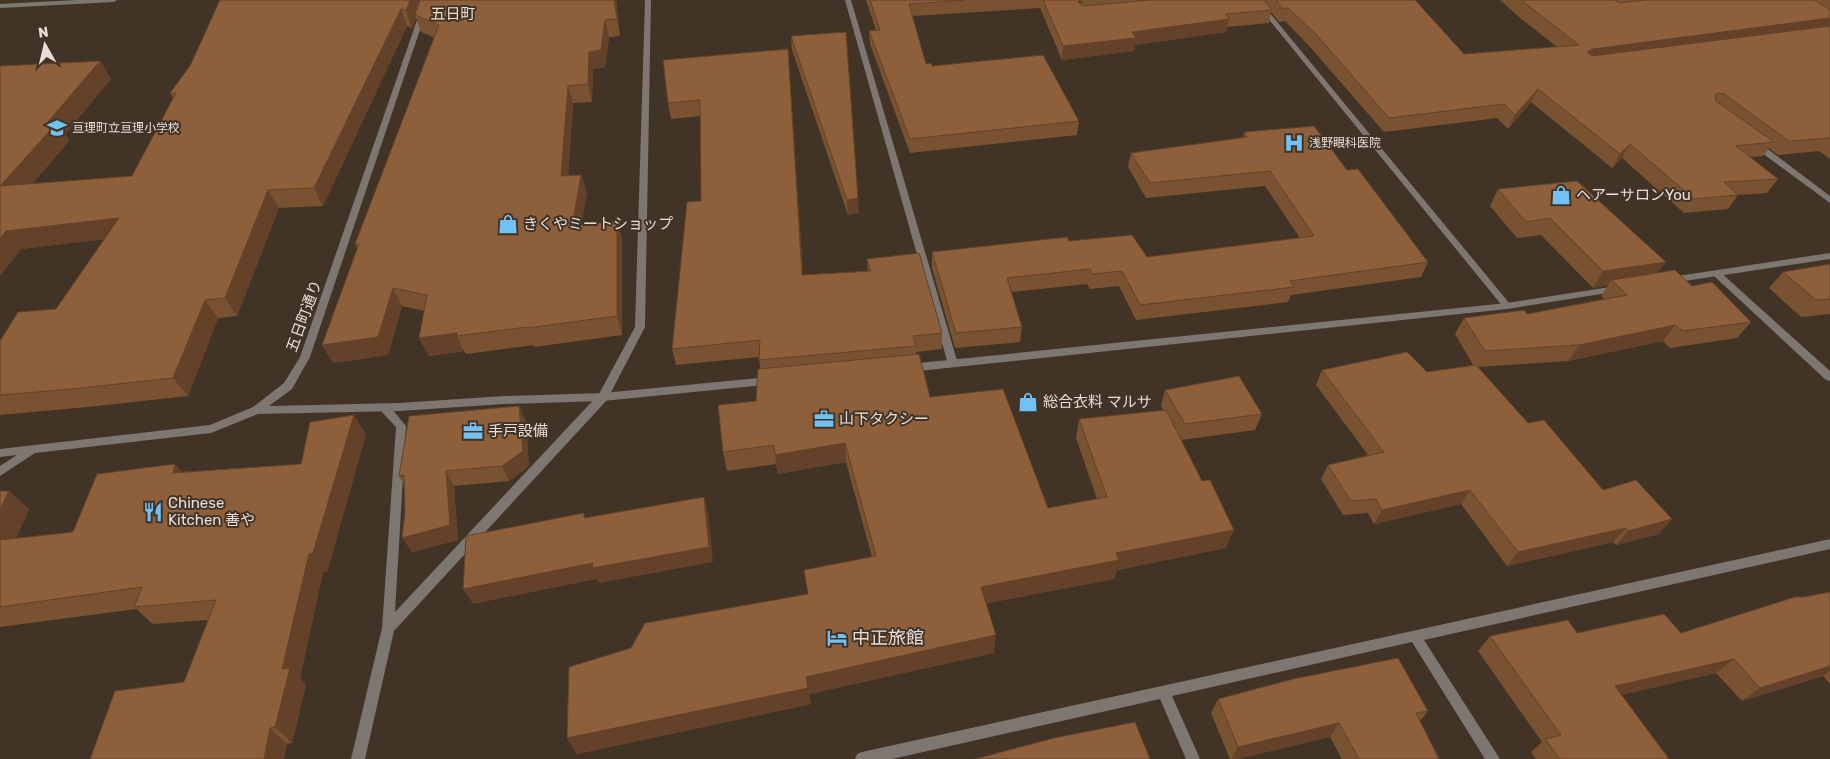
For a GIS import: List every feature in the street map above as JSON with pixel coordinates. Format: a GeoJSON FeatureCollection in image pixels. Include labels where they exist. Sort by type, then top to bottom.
{"type":"FeatureCollection","features":[{"type":"Feature","properties":{"kind":"street"},"geometry":{"type":"LineString","coordinates":[[0,6],[114,0]]}},
{"type":"Feature","properties":{"kind":"street","name":"五日町通り"},"geometry":{"type":"LineString","coordinates":[[0,453],[212,429],[257,410],[288,386],[305,357],[427,0]]}},
{"type":"Feature","properties":{"kind":"street"},"geometry":{"type":"LineString","coordinates":[[388,628],[604,397],[640,327],[648,0]]}},
{"type":"Feature","properties":{"kind":"street"},"geometry":{"type":"LineString","coordinates":[[848,0],[953,364]]}},
{"type":"Feature","properties":{"kind":"street"},"geometry":{"type":"LineString","coordinates":[[1246,1],[1256,0],[1507,306]]}},
{"type":"Feature","properties":{"kind":"street"},"geometry":{"type":"LineString","coordinates":[[1750,141],[1830,200]]}},
{"type":"Feature","properties":{"kind":"street"},"geometry":{"type":"LineString","coordinates":[[1659,282],[1830,256]]}},
{"type":"Feature","properties":{"kind":"street"},"geometry":{"type":"LineString","coordinates":[[1716,273],[1830,377]]}},
{"type":"Feature","properties":{"kind":"street"},"geometry":{"type":"LineString","coordinates":[[895,370],[1507,306],[1630,286]]}},
{"type":"Feature","properties":{"kind":"street"},"geometry":{"type":"LineString","coordinates":[[257,410],[384,407],[504,400],[604,397],[778,381]]}},
{"type":"Feature","properties":{"kind":"street"},"geometry":{"type":"LineString","coordinates":[[358,759],[388,628],[401,426],[384,407]]}},
{"type":"Feature","properties":{"kind":"street"},"geometry":{"type":"LineString","coordinates":[[0,472],[34,450]]}},
{"type":"Feature","properties":{"kind":"street"},"geometry":{"type":"LineString","coordinates":[[862,759],[896,755],[1164,692],[1830,544]]}},
{"type":"Feature","properties":{"kind":"street"},"geometry":{"type":"LineString","coordinates":[[1415,636],[1493,759]]}},
{"type":"Feature","properties":{"kind":"street"},"geometry":{"type":"LineString","coordinates":[[1164,692],[1193,759]]}},
{"type":"Feature","properties":{"kind":"building"},"geometry":{"type":"Polygon","coordinates":[[[220,0],[410,0],[406,11],[401,9],[314,188],[268,190],[225,298],[205,300],[173,378],[0,395],[0,341],[18,312],[56,309],[119,218],[6,231],[0,239],[0,186],[132,176],[176,93],[170,93],[190,66],[220,0]]]}},
{"type":"Feature","properties":{"kind":"building"},"geometry":{"type":"Polygon","coordinates":[[[420,0],[614,0],[617,19],[605,20],[601,50],[589,52],[588,84],[568,86],[561,176],[581,175],[572,226],[617,221],[617,316],[457,336],[457,333],[419,338],[427,295],[393,288],[378,337],[322,345],[359,244],[355,244],[439,25],[415,15],[420,0]]]}},
{"type":"Feature","properties":{"kind":"building"},"geometry":{"type":"Polygon","coordinates":[[[870,0],[965,0],[909,4],[926,64],[931,63],[932,66],[1043,55],[1079,121],[910,139],[869,31],[880,30],[870,0]]]}},
{"type":"Feature","properties":{"kind":"building"},"geometry":{"type":"Polygon","coordinates":[[[1043,0],[1080,0],[1078,2],[1083,6],[1150,0],[1264,0],[1272,10],[1226,14],[1229,19],[1132,32],[1136,38],[1063,46],[1043,0]]]}},
{"type":"Feature","properties":{"kind":"building"},"geometry":{"type":"Polygon","coordinates":[[[1276,0],[1415,0],[1464,54],[1579,45],[1521,0],[1615,0],[1619,3],[1645,0],[1814,0],[1830,10],[1830,18],[1593,49],[1587,52],[1592,56],[1830,26],[1830,138],[1789,141],[1724,94],[1717,93],[1715,95],[1716,101],[1774,142],[1736,146],[1778,179],[1724,182],[1738,195],[1694,199],[1630,144],[1620,154],[1538,89],[1515,115],[1504,104],[1389,118],[1315,33],[1288,8],[1283,9],[1276,0]]]}},
{"type":"Feature","properties":{"kind":"building"},"geometry":{"type":"Polygon","coordinates":[[[846,32],[858,198],[847,200],[791,36],[846,32]]]}},
{"type":"Feature","properties":{"kind":"building"},"geometry":{"type":"Polygon","coordinates":[[[788,49],[802,275],[871,271],[867,259],[919,253],[942,333],[913,336],[916,346],[759,360],[760,340],[672,349],[687,202],[701,201],[700,100],[668,103],[663,60],[788,49]]]}},
{"type":"Feature","properties":{"kind":"building"},"geometry":{"type":"Polygon","coordinates":[[[100,61],[46,124],[57,123],[0,186],[0,66],[100,61]]]}},
{"type":"Feature","properties":{"kind":"building"},"geometry":{"type":"Polygon","coordinates":[[[1314,126],[1347,170],[1358,169],[1428,262],[1290,281],[1294,287],[1140,305],[1122,271],[1092,274],[1090,269],[1007,278],[1022,327],[956,333],[932,252],[1067,237],[1069,241],[1132,235],[1147,257],[1314,236],[1270,171],[1150,183],[1131,153],[1247,137],[1244,132],[1314,126]]]}},
{"type":"Feature","properties":{"kind":"building"},"geometry":{"type":"Polygon","coordinates":[[[1577,181],[1666,262],[1603,271],[1550,218],[1526,222],[1498,189],[1577,181]]]}},
{"type":"Feature","properties":{"kind":"building"},"geometry":{"type":"Polygon","coordinates":[[[1830,264],[1830,299],[1816,300],[1783,272],[1830,264]]]}},
{"type":"Feature","properties":{"kind":"building"},"geometry":{"type":"Polygon","coordinates":[[[1675,270],[1692,286],[1712,282],[1751,322],[1683,331],[1675,325],[1579,345],[1485,351],[1464,318],[1524,310],[1527,314],[1627,295],[1612,280],[1675,270]]]}},
{"type":"Feature","properties":{"kind":"building"},"geometry":{"type":"Polygon","coordinates":[[[1407,352],[1427,372],[1476,365],[1528,423],[1544,420],[1603,490],[1636,480],[1672,519],[1628,531],[1626,528],[1518,552],[1470,490],[1382,510],[1376,499],[1351,501],[1328,465],[1384,452],[1322,370],[1407,352]]]}},
{"type":"Feature","properties":{"kind":"building"},"geometry":{"type":"Polygon","coordinates":[[[919,354],[930,397],[1003,389],[1048,508],[1107,497],[1079,419],[1166,410],[1202,481],[1210,480],[1234,530],[1116,553],[1119,560],[981,587],[996,635],[806,677],[808,688],[567,738],[569,667],[631,648],[645,623],[808,594],[804,570],[876,556],[845,443],[775,455],[774,445],[723,452],[718,405],[756,401],[758,369],[919,354]]]}},
{"type":"Feature","properties":{"kind":"building"},"geometry":{"type":"Polygon","coordinates":[[[1239,376],[1262,414],[1185,424],[1165,390],[1239,376]]]}},
{"type":"Feature","properties":{"kind":"building"},"geometry":{"type":"Polygon","coordinates":[[[519,406],[523,451],[502,466],[446,471],[450,525],[402,538],[405,512],[404,475],[399,476],[409,416],[519,406]]]}},
{"type":"Feature","properties":{"kind":"building"},"geometry":{"type":"Polygon","coordinates":[[[354,415],[313,553],[309,554],[282,669],[290,668],[275,727],[270,728],[264,759],[90,759],[115,691],[184,682],[216,600],[134,607],[142,587],[0,607],[0,540],[73,532],[97,474],[175,464],[173,473],[301,464],[310,422],[354,415]]]}},
{"type":"Feature","properties":{"kind":"building"},"geometry":{"type":"Polygon","coordinates":[[[0,491],[9,491],[0,510],[0,491]]]}},
{"type":"Feature","properties":{"kind":"building"},"geometry":{"type":"Polygon","coordinates":[[[704,497],[709,547],[592,568],[593,563],[463,589],[466,536],[584,513],[584,518],[704,497]]]}},
{"type":"Feature","properties":{"kind":"building"},"geometry":{"type":"Polygon","coordinates":[[[1830,592],[1830,666],[1760,688],[1734,659],[1615,686],[1669,759],[1560,759],[1545,739],[1561,735],[1490,636],[1568,620],[1577,633],[1664,614],[1681,633],[1795,597],[1830,592]]]}},
{"type":"Feature","properties":{"kind":"building"},"geometry":{"type":"Polygon","coordinates":[[[1398,658],[1428,711],[1416,713],[1439,759],[1359,759],[1339,723],[1238,747],[1218,699],[1293,679],[1398,658]]]}},
{"type":"Feature","properties":{"kind":"building"},"geometry":{"type":"Polygon","coordinates":[[[1135,722],[1150,759],[975,759],[1054,738],[1135,722]]]}},
{"type":"Feature","properties":{"kind":"place","name":"亘理町立亘理小学校"},"geometry":{"type":"Point","coordinates":[57,128]}},
{"type":"Feature","properties":{"kind":"place","name":"浅野眼科医院"},"geometry":{"type":"Point","coordinates":[1294,143]}},
{"type":"Feature","properties":{"kind":"place","name":"ヘアーサロンYou"},"geometry":{"type":"Point","coordinates":[1561,195]}},
{"type":"Feature","properties":{"kind":"place","name":"きくやミートショップ"},"geometry":{"type":"Point","coordinates":[508,224]}},
{"type":"Feature","properties":{"kind":"place","name":"総合衣料 マルサ"},"geometry":{"type":"Point","coordinates":[1028,402]}},
{"type":"Feature","properties":{"kind":"place","name":"山下タクシー"},"geometry":{"type":"Point","coordinates":[824,419]}},
{"type":"Feature","properties":{"kind":"place","name":"手戸設備"},"geometry":{"type":"Point","coordinates":[473,431]}},
{"type":"Feature","properties":{"kind":"place","name":"Chinese Kitchen 善や"},"geometry":{"type":"Point","coordinates":[153,512]}},
{"type":"Feature","properties":{"kind":"place","name":"中正旅館"},"geometry":{"type":"Point","coordinates":[837,638]}},
{"type":"Feature","properties":{"kind":"district","name":"五日町"},"geometry":{"type":"Point","coordinates":[453,14]}}]}
